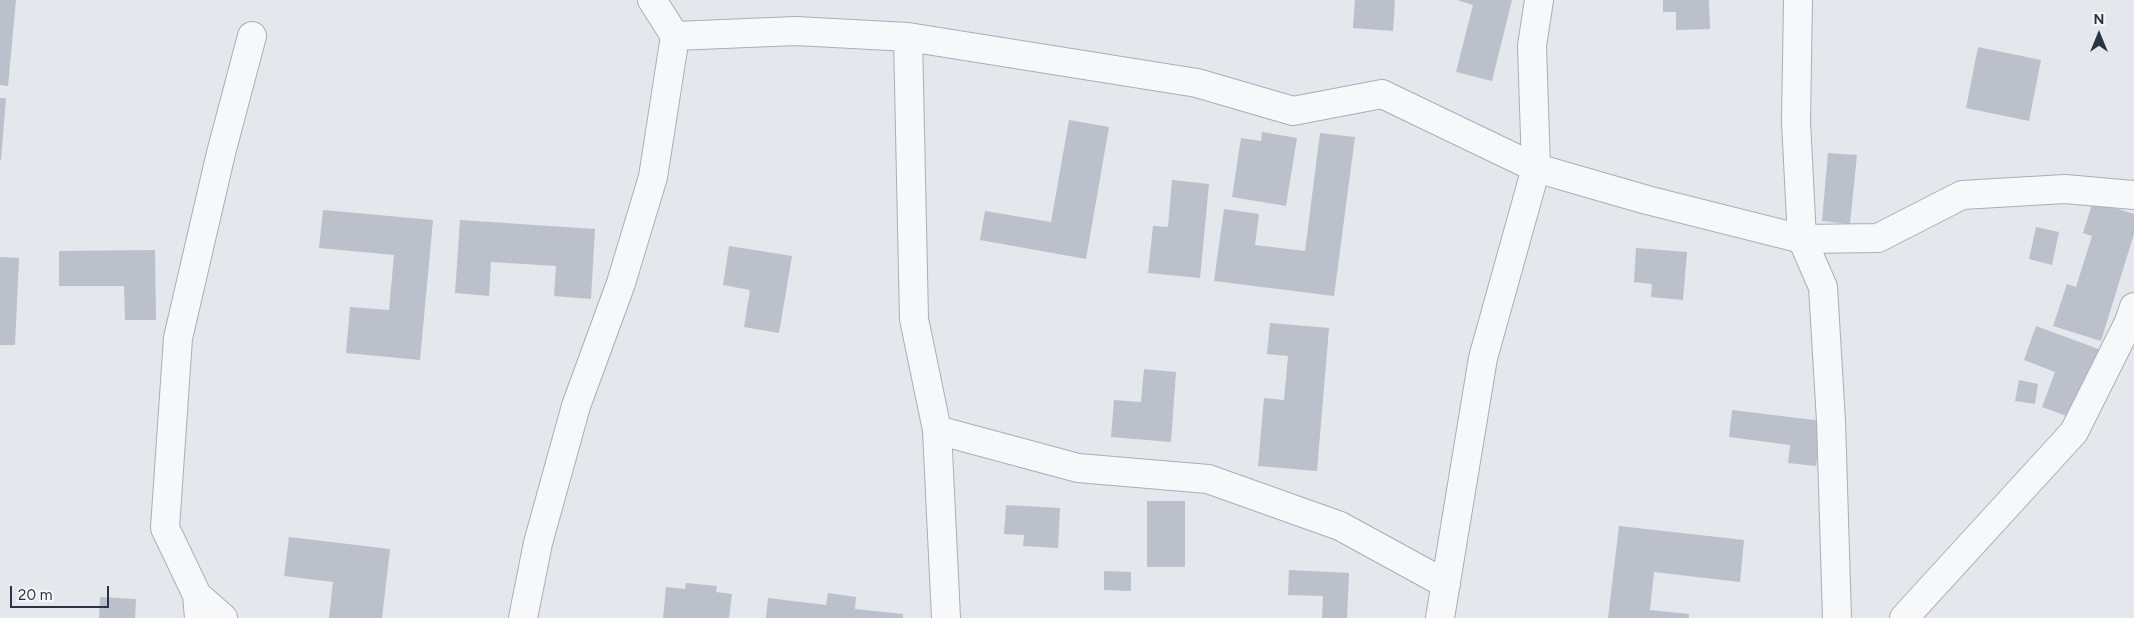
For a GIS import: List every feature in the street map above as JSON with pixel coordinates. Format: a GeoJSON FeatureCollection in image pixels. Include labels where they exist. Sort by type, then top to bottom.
{"type":"FeatureCollection","features":[{"type":"Feature","properties":{"kind":"street"},"geometry":{"type":"LineString","coordinates":[[523,618],[538,543],[576,406],[621,283],[653,177],[675,36],[652,0]]}},
{"type":"Feature","properties":{"kind":"street"},"geometry":{"type":"LineString","coordinates":[[1440,618],[1482,358],[1536,168],[1532,46],[1539,0]]}},
{"type":"Feature","properties":{"kind":"street"},"geometry":{"type":"LineString","coordinates":[[1798,0],[1796,122],[1802,240],[1822,287],[1831,421],[1837,618]]}},
{"type":"Feature","properties":{"kind":"street"},"geometry":{"type":"LineString","coordinates":[[675,36],[796,31],[908,37],[1197,83],[1293,111],[1382,94],[1536,168],[1647,200],[1802,240],[1878,238],[1962,195],[2065,189],[2134,195]]}},
{"type":"Feature","properties":{"kind":"street"},"geometry":{"type":"LineString","coordinates":[[223,618],[198,606],[165,528],[178,338],[221,153],[252,36]]}},
{"type":"Feature","properties":{"kind":"street"},"geometry":{"type":"LineString","coordinates":[[908,37],[914,319],[937,430],[946,618]]}},
{"type":"Feature","properties":{"kind":"street"},"geometry":{"type":"LineString","coordinates":[[1904,618],[1975,537],[2074,432],[2129,322],[2134,307]]}},
{"type":"Feature","properties":{"kind":"street"},"geometry":{"type":"LineString","coordinates":[[937,430],[1078,468],[1208,479],[1340,526],[1446,584]]}},
{"type":"Feature","properties":{"kind":"building"},"geometry":{"type":"Polygon","coordinates":[[[0,0],[16,0],[8,86],[0,85],[0,0]]]}},
{"type":"Feature","properties":{"kind":"building"},"geometry":{"type":"Polygon","coordinates":[[[1355,0],[1395,0],[1393,31],[1353,28],[1355,0]]]}},
{"type":"Feature","properties":{"kind":"building"},"geometry":{"type":"Polygon","coordinates":[[[1457,0],[1512,0],[1492,81],[1456,72],[1473,5],[1457,0]]]}},
{"type":"Feature","properties":{"kind":"building"},"geometry":{"type":"Polygon","coordinates":[[[1663,0],[1709,0],[1710,29],[1676,30],[1676,12],[1663,12],[1663,0]]]}},
{"type":"Feature","properties":{"kind":"building"},"geometry":{"type":"Polygon","coordinates":[[[1978,47],[2041,60],[2029,121],[1966,108],[1978,47]]]}},
{"type":"Feature","properties":{"kind":"building"},"geometry":{"type":"Polygon","coordinates":[[[0,98],[6,98],[1,160],[0,160],[0,98]]]}},
{"type":"Feature","properties":{"kind":"building"},"geometry":{"type":"Polygon","coordinates":[[[1069,120],[1109,127],[1086,259],[980,240],[985,211],[1051,222],[1069,120]]]}},
{"type":"Feature","properties":{"kind":"building"},"geometry":{"type":"Polygon","coordinates":[[[1262,132],[1297,138],[1286,206],[1232,197],[1241,138],[1261,141],[1262,132]]]}},
{"type":"Feature","properties":{"kind":"building"},"geometry":{"type":"Polygon","coordinates":[[[1320,133],[1355,137],[1334,296],[1214,281],[1224,209],[1259,214],[1255,245],[1305,251],[1320,133]]]}},
{"type":"Feature","properties":{"kind":"building"},"geometry":{"type":"Polygon","coordinates":[[[1828,153],[1857,155],[1850,224],[1822,221],[1828,153]]]}},
{"type":"Feature","properties":{"kind":"building"},"geometry":{"type":"Polygon","coordinates":[[[1172,180],[1209,184],[1200,278],[1148,273],[1153,226],[1168,227],[1172,180]]]}},
{"type":"Feature","properties":{"kind":"building"},"geometry":{"type":"Polygon","coordinates":[[[2093,201],[2134,214],[2134,234],[2101,341],[2053,326],[2067,284],[2076,287],[2092,236],[2083,233],[2093,201]]]}},
{"type":"Feature","properties":{"kind":"building"},"geometry":{"type":"Polygon","coordinates":[[[323,210],[433,220],[420,360],[346,353],[350,307],[389,310],[394,255],[319,248],[323,210]]]}},
{"type":"Feature","properties":{"kind":"building"},"geometry":{"type":"Polygon","coordinates":[[[460,220],[595,229],[591,299],[554,296],[556,266],[491,262],[489,296],[455,293],[460,220]]]}},
{"type":"Feature","properties":{"kind":"building"},"geometry":{"type":"Polygon","coordinates":[[[2036,227],[2059,232],[2052,265],[2029,259],[2036,227]]]}},
{"type":"Feature","properties":{"kind":"building"},"geometry":{"type":"Polygon","coordinates":[[[729,246],[792,256],[779,333],[744,327],[750,290],[723,285],[729,246]]]}},
{"type":"Feature","properties":{"kind":"building"},"geometry":{"type":"Polygon","coordinates":[[[1636,248],[1687,252],[1683,300],[1651,297],[1652,284],[1634,282],[1636,248]]]}},
{"type":"Feature","properties":{"kind":"building"},"geometry":{"type":"Polygon","coordinates":[[[155,250],[156,320],[125,320],[124,286],[59,286],[59,251],[155,250]]]}},
{"type":"Feature","properties":{"kind":"building"},"geometry":{"type":"Polygon","coordinates":[[[0,257],[19,258],[15,345],[0,345],[0,257]]]}},
{"type":"Feature","properties":{"kind":"building"},"geometry":{"type":"Polygon","coordinates":[[[1270,323],[1329,328],[1317,471],[1258,466],[1264,398],[1284,400],[1288,356],[1267,354],[1270,323]]]}},
{"type":"Feature","properties":{"kind":"building"},"geometry":{"type":"Polygon","coordinates":[[[2036,326],[2101,350],[2075,419],[2042,407],[2055,372],[2024,360],[2036,326]]]}},
{"type":"Feature","properties":{"kind":"building"},"geometry":{"type":"Polygon","coordinates":[[[1144,369],[1176,372],[1171,442],[1111,437],[1114,400],[1141,402],[1144,369]]]}},
{"type":"Feature","properties":{"kind":"building"},"geometry":{"type":"Polygon","coordinates":[[[2019,380],[2038,384],[2035,404],[2015,401],[2019,380]]]}},
{"type":"Feature","properties":{"kind":"building"},"geometry":{"type":"Polygon","coordinates":[[[1732,410],[1822,421],[1816,466],[1788,463],[1790,445],[1729,437],[1732,410]]]}},
{"type":"Feature","properties":{"kind":"building"},"geometry":{"type":"Polygon","coordinates":[[[1147,501],[1185,501],[1185,567],[1147,567],[1147,501]]]}},
{"type":"Feature","properties":{"kind":"building"},"geometry":{"type":"Polygon","coordinates":[[[1006,505],[1060,508],[1058,548],[1023,546],[1024,535],[1004,534],[1006,505]]]}},
{"type":"Feature","properties":{"kind":"building"},"geometry":{"type":"Polygon","coordinates":[[[1619,526],[1744,540],[1740,582],[1654,572],[1650,610],[1689,614],[1689,618],[1608,618],[1619,526]]]}},
{"type":"Feature","properties":{"kind":"building"},"geometry":{"type":"Polygon","coordinates":[[[289,537],[390,549],[382,618],[329,618],[333,582],[284,576],[289,537]]]}},
{"type":"Feature","properties":{"kind":"building"},"geometry":{"type":"Polygon","coordinates":[[[1289,570],[1349,573],[1347,618],[1322,618],[1323,596],[1288,595],[1289,570]]]}},
{"type":"Feature","properties":{"kind":"building"},"geometry":{"type":"Polygon","coordinates":[[[1104,571],[1131,572],[1131,591],[1104,590],[1104,571]]]}},
{"type":"Feature","properties":{"kind":"building"},"geometry":{"type":"Polygon","coordinates":[[[686,583],[717,586],[716,592],[732,594],[729,618],[663,618],[666,587],[685,589],[686,583]]]}},
{"type":"Feature","properties":{"kind":"building"},"geometry":{"type":"Polygon","coordinates":[[[828,593],[856,597],[855,609],[903,614],[903,618],[766,618],[768,598],[826,605],[828,593]]]}},
{"type":"Feature","properties":{"kind":"building"},"geometry":{"type":"Polygon","coordinates":[[[100,597],[136,599],[135,618],[99,618],[100,597]]]}}]}
